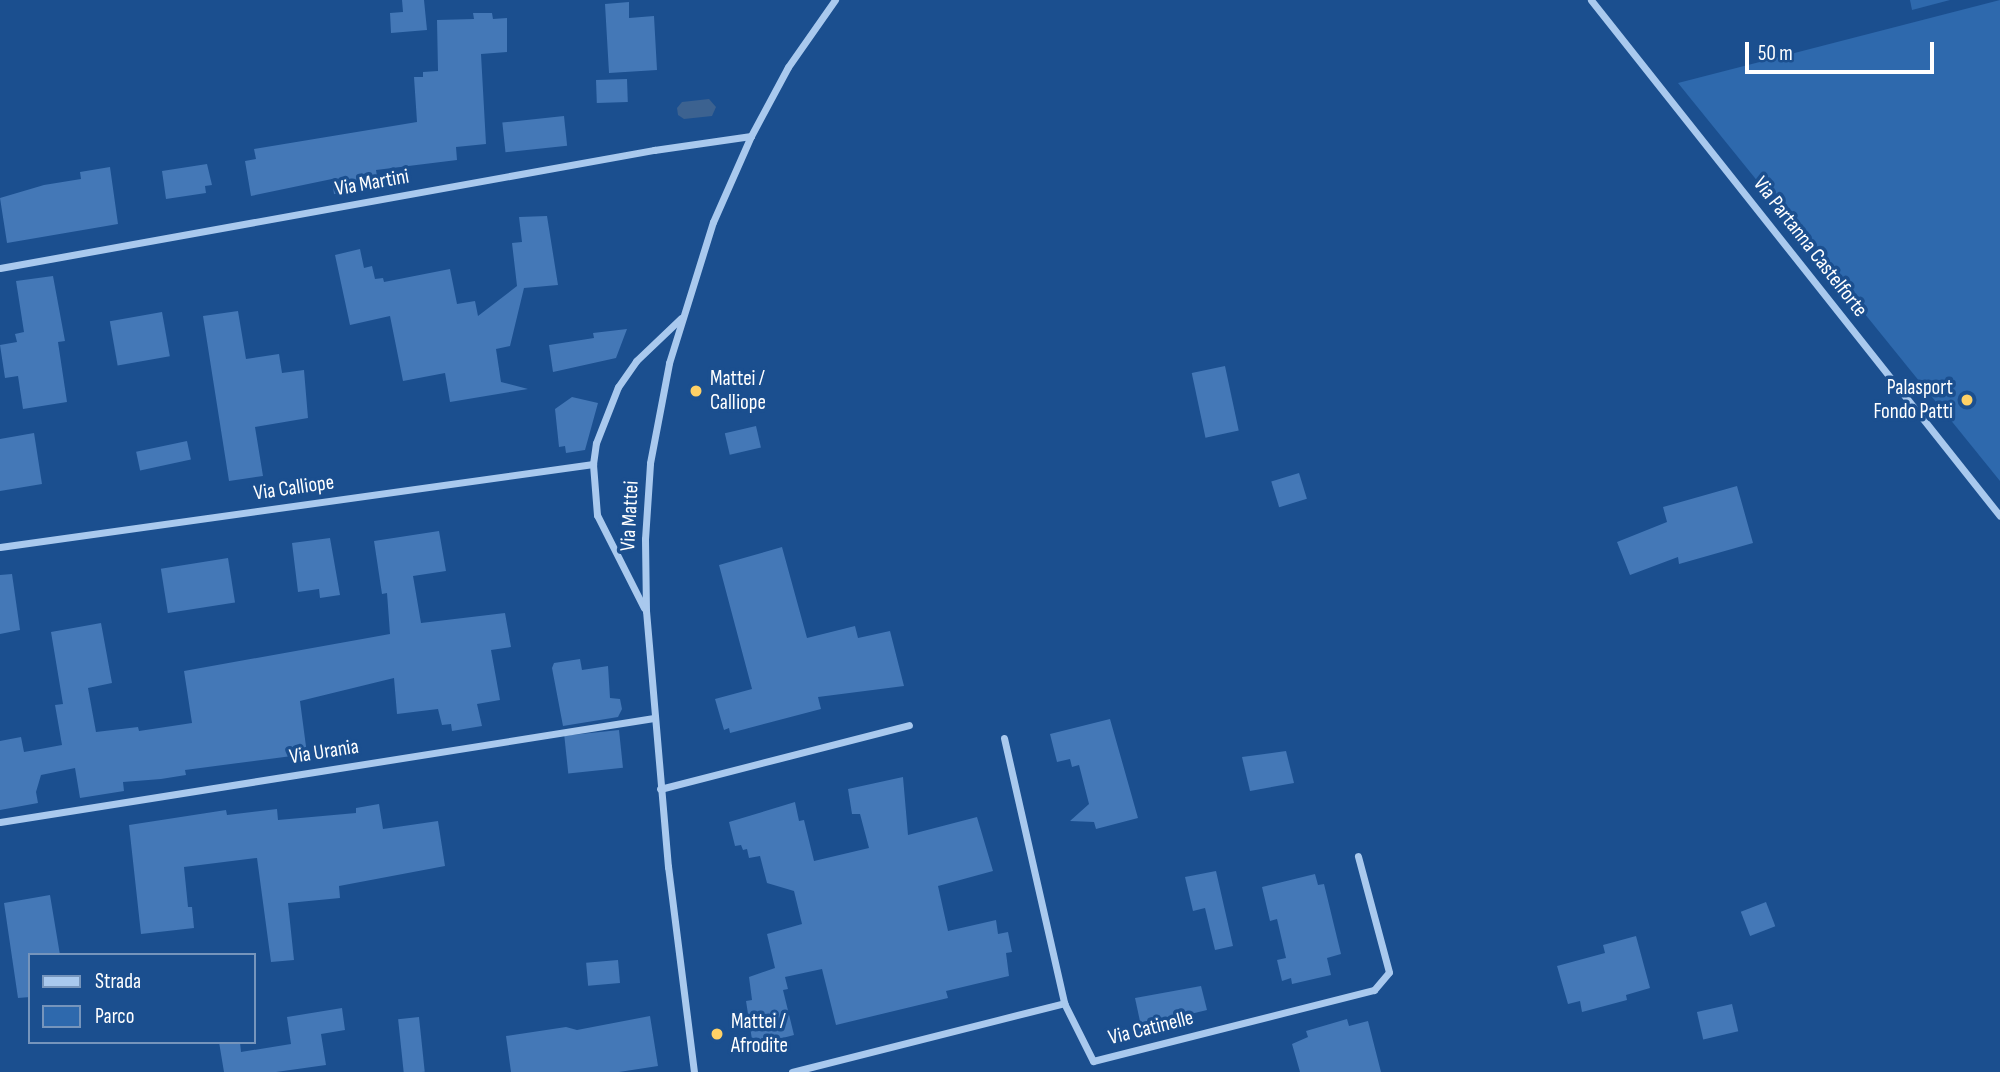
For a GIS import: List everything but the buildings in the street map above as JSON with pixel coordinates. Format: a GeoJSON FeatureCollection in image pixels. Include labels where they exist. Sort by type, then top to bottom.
{"type":"FeatureCollection","features":[{"type":"Feature","properties":{"kind":"street","name":"Via Mattei"},"geometry":{"type":"LineString","coordinates":[[694,1072],[660,789],[646,611],[645,539],[650,463],[661,397],[681,318],[713,222],[751,136],[788,67],[835,0]]}},
{"type":"Feature","properties":{"kind":"street","name":"Via Partanna Castelforte"},"geometry":{"type":"LineString","coordinates":[[1591,0],[2000,516]]}},
{"type":"Feature","properties":{"kind":"street","name":"Via Martini"},"geometry":{"type":"LineString","coordinates":[[0,268],[654,150],[751,136]]}},
{"type":"Feature","properties":{"kind":"street"},"geometry":{"type":"LineString","coordinates":[[646,611],[597,515],[593,464],[596,443],[618,387],[636,361],[681,318]]}},
{"type":"Feature","properties":{"kind":"street","name":"Via Calliope"},"geometry":{"type":"LineString","coordinates":[[0,547],[593,464]]}},
{"type":"Feature","properties":{"kind":"street","name":"Via Urania"},"geometry":{"type":"LineString","coordinates":[[0,822],[654,718]]}},
{"type":"Feature","properties":{"kind":"street"},"geometry":{"type":"LineString","coordinates":[[660,789],[909,725]]}},
{"type":"Feature","properties":{"kind":"street"},"geometry":{"type":"LineString","coordinates":[[792,1072],[1064,1003],[1004,738]]}},
{"type":"Feature","properties":{"kind":"street","name":"Via Catinelle"},"geometry":{"type":"LineString","coordinates":[[1064,1003],[1093,1061],[1374,990],[1389,972],[1358,856]]}},
{"type":"Feature","properties":{"kind":"green space"},"geometry":{"type":"Polygon","coordinates":[[[1910,0],[1950,0],[1912,10],[1910,0]]]}},
{"type":"Feature","properties":{"kind":"green space"},"geometry":{"type":"Polygon","coordinates":[[[2000,0],[2000,481],[1678,83],[2000,0]]]}},
{"type":"Feature","properties":{"kind":"shaded area"},"geometry":{"type":"Polygon","coordinates":[[[709,99],[716,107],[712,116],[684,119],[678,115],[677,108],[682,102],[709,99]]]}},
{"type":"Feature","properties":{"kind":"place","name":"Mattei / Calliope"},"geometry":{"type":"Point","coordinates":[696,391]}},
{"type":"Feature","properties":{"kind":"place","name":"Palasport Fondo Patti"},"geometry":{"type":"Point","coordinates":[1967,400]}},
{"type":"Feature","properties":{"kind":"place","name":"Mattei / Afrodite"},"geometry":{"type":"Point","coordinates":[717,1034]}}]}
